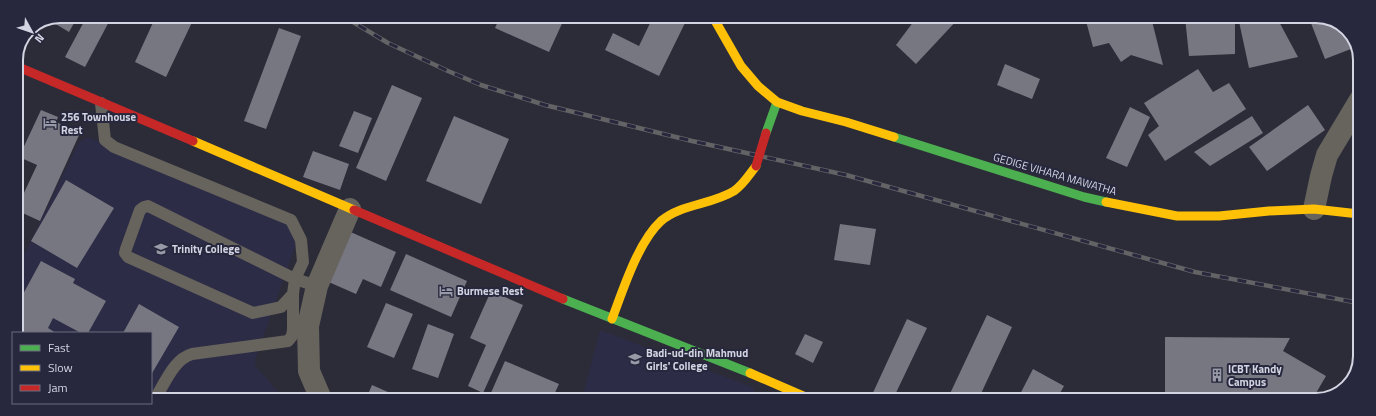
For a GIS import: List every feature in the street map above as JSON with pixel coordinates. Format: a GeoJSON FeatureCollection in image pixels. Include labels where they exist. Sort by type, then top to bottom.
{"type":"FeatureCollection","features":[{"type":"Feature","properties":{"kind":"main road"},"geometry":{"type":"LineString","coordinates":[[612,319],[635,262],[654,229],[660,222],[673,214],[724,196],[736,190],[756,166],[776,102],[758,86],[741,66],[716,23]]}},
{"type":"Feature","properties":{"kind":"main road"},"geometry":{"type":"LineString","coordinates":[[23,69],[612,319],[734,366],[796,393]]}},
{"type":"Feature","properties":{"kind":"main road","name":"GEDIGE VIHARA MAWATHA"},"geometry":{"type":"LineString","coordinates":[[776,102],[802,111],[846,122],[1084,197],[1143,210],[1177,216],[1219,216],[1269,211],[1314,209],[1353,213]]}},
{"type":"Feature","properties":{"kind":"street"},"geometry":{"type":"LineString","coordinates":[[1314,209],[1321,176],[1328,155],[1353,112]]}},
{"type":"Feature","properties":{"kind":"street"},"geometry":{"type":"LineString","coordinates":[[318,393],[308,371],[308,326],[317,286],[350,209]]}},
{"type":"Feature","properties":{"kind":"lane"},"geometry":{"type":"LineString","coordinates":[[101,103],[105,140],[114,147],[291,220],[301,240],[303,262],[295,279],[293,294],[294,330],[288,341],[184,356],[177,363],[160,393]]}},
{"type":"Feature","properties":{"kind":"lane"},"geometry":{"type":"LineString","coordinates":[[293,294],[281,308],[253,313],[128,257],[125,253],[126,249],[140,210],[148,206],[295,279],[317,286]]}},
{"type":"Feature","properties":{"kind":"shaded area","name":"Trinity College"},"geometry":{"type":"Polygon","coordinates":[[[88,137],[297,223],[302,227],[256,357],[255,365],[279,393],[152,393],[152,332],[23,332],[23,257],[79,142],[88,137]]]}},
{"type":"Feature","properties":{"kind":"shaded area","name":"Badi-ud-din Mahmud Girls' College"},"geometry":{"type":"Polygon","coordinates":[[[600,330],[755,388],[753,393],[584,393],[600,330]]]}},
{"type":"Feature","properties":{"kind":"building"},"geometry":{"type":"Polygon","coordinates":[[[74,23],[69,32],[55,24],[74,23]]]}},
{"type":"Feature","properties":{"kind":"building"},"geometry":{"type":"Polygon","coordinates":[[[83,23],[108,23],[85,67],[65,57],[83,23]]]}},
{"type":"Feature","properties":{"kind":"building"},"geometry":{"type":"Polygon","coordinates":[[[153,23],[192,23],[166,77],[135,62],[153,23]]]}},
{"type":"Feature","properties":{"kind":"building"},"geometry":{"type":"Polygon","coordinates":[[[497,23],[562,23],[549,52],[495,28],[497,23]]]}},
{"type":"Feature","properties":{"kind":"building"},"geometry":{"type":"Polygon","coordinates":[[[650,23],[685,23],[659,76],[605,50],[613,33],[639,46],[650,23]]]}},
{"type":"Feature","properties":{"kind":"building"},"geometry":{"type":"Polygon","coordinates":[[[912,23],[954,23],[916,64],[896,45],[912,23]]]}},
{"type":"Feature","properties":{"kind":"building"},"geometry":{"type":"Polygon","coordinates":[[[1087,23],[1152,23],[1163,65],[1131,55],[1121,62],[1109,43],[1093,47],[1087,23]]]}},
{"type":"Feature","properties":{"kind":"building"},"geometry":{"type":"Polygon","coordinates":[[[1186,23],[1235,23],[1235,54],[1189,56],[1186,23]]]}},
{"type":"Feature","properties":{"kind":"building"},"geometry":{"type":"Polygon","coordinates":[[[1239,23],[1280,23],[1298,57],[1249,68],[1239,23]]]}},
{"type":"Feature","properties":{"kind":"building"},"geometry":{"type":"Polygon","coordinates":[[[1311,23],[1326,24],[1337,29],[1344,36],[1351,49],[1325,59],[1311,23]]]}},
{"type":"Feature","properties":{"kind":"building"},"geometry":{"type":"Polygon","coordinates":[[[279,28],[301,36],[266,129],[244,121],[279,28]]]}},
{"type":"Feature","properties":{"kind":"building"},"geometry":{"type":"Polygon","coordinates":[[[1005,64],[1040,79],[1032,99],[997,85],[1005,64]]]}},
{"type":"Feature","properties":{"kind":"building"},"geometry":{"type":"Polygon","coordinates":[[[1198,69],[1213,92],[1229,83],[1246,109],[1165,161],[1148,135],[1159,126],[1144,103],[1198,69]]]}},
{"type":"Feature","properties":{"kind":"building"},"geometry":{"type":"Polygon","coordinates":[[[392,85],[422,98],[386,181],[356,168],[392,85]]]}},
{"type":"Feature","properties":{"kind":"building"},"geometry":{"type":"Polygon","coordinates":[[[1308,105],[1325,130],[1267,171],[1249,147],[1308,105]]]}},
{"type":"Feature","properties":{"kind":"building"},"geometry":{"type":"Polygon","coordinates":[[[1130,107],[1150,117],[1127,167],[1106,158],[1130,107]]]}},
{"type":"Feature","properties":{"kind":"building"},"geometry":{"type":"Polygon","coordinates":[[[41,110],[58,117],[56,122],[80,133],[40,221],[23,213],[23,195],[37,165],[23,159],[23,148],[41,110]]]}},
{"type":"Feature","properties":{"kind":"building"},"geometry":{"type":"Polygon","coordinates":[[[354,111],[372,118],[358,153],[339,146],[354,111]]]}},
{"type":"Feature","properties":{"kind":"building"},"geometry":{"type":"Polygon","coordinates":[[[454,116],[509,139],[481,204],[426,181],[454,116]]]}},
{"type":"Feature","properties":{"kind":"building"},"geometry":{"type":"Polygon","coordinates":[[[1252,116],[1263,133],[1210,166],[1194,152],[1252,116]]]}},
{"type":"Feature","properties":{"kind":"building"},"geometry":{"type":"Polygon","coordinates":[[[313,151],[349,164],[340,190],[303,177],[313,151]]]}},
{"type":"Feature","properties":{"kind":"building"},"geometry":{"type":"Polygon","coordinates":[[[66,180],[114,208],[77,268],[31,241],[66,180]]]}},
{"type":"Feature","properties":{"kind":"building"},"geometry":{"type":"Polygon","coordinates":[[[840,224],[876,229],[870,265],[834,260],[840,224]]]}},
{"type":"Feature","properties":{"kind":"building"},"geometry":{"type":"Polygon","coordinates":[[[346,230],[396,252],[381,287],[363,279],[356,294],[324,280],[346,230]]]}},
{"type":"Feature","properties":{"kind":"building"},"geometry":{"type":"Polygon","coordinates":[[[406,254],[467,281],[451,317],[390,290],[406,254]]]}},
{"type":"Feature","properties":{"kind":"building"},"geometry":{"type":"Polygon","coordinates":[[[41,261],[75,279],[73,283],[106,301],[89,332],[79,332],[53,318],[48,328],[54,332],[23,332],[23,294],[41,261]]]}},
{"type":"Feature","properties":{"kind":"building"},"geometry":{"type":"Polygon","coordinates":[[[491,291],[523,305],[483,393],[468,386],[486,345],[470,338],[491,291]]]}},
{"type":"Feature","properties":{"kind":"building"},"geometry":{"type":"Polygon","coordinates":[[[386,303],[413,314],[394,358],[367,347],[386,303]]]}},
{"type":"Feature","properties":{"kind":"building"},"geometry":{"type":"Polygon","coordinates":[[[139,304],[179,327],[152,373],[152,332],[124,332],[139,304]]]}},
{"type":"Feature","properties":{"kind":"building"},"geometry":{"type":"Polygon","coordinates":[[[987,315],[1012,327],[981,393],[950,393],[987,315]]]}},
{"type":"Feature","properties":{"kind":"building"},"geometry":{"type":"Polygon","coordinates":[[[907,319],[927,328],[896,393],[873,393],[907,319]]]}},
{"type":"Feature","properties":{"kind":"building"},"geometry":{"type":"Polygon","coordinates":[[[428,324],[454,334],[438,378],[412,369],[428,324]]]}},
{"type":"Feature","properties":{"kind":"building"},"geometry":{"type":"Polygon","coordinates":[[[805,334],[823,342],[813,363],[795,354],[805,334]]]}},
{"type":"Feature","properties":{"kind":"building","name":"ICBT Kandy Campus"},"geometry":{"type":"Polygon","coordinates":[[[1165,337],[1290,338],[1283,351],[1326,376],[1316,393],[1165,393],[1165,337]]]}},
{"type":"Feature","properties":{"kind":"building"},"geometry":{"type":"Polygon","coordinates":[[[505,361],[559,384],[555,393],[491,393],[505,361]]]}},
{"type":"Feature","properties":{"kind":"building"},"geometry":{"type":"Polygon","coordinates":[[[1033,369],[1064,386],[1060,393],[1021,393],[1033,369]]]}},
{"type":"Feature","properties":{"kind":"building"},"geometry":{"type":"Polygon","coordinates":[[[372,385],[390,393],[369,393],[372,385]]]}},
{"type":"Feature","properties":{"kind":"railway"},"geometry":{"type":"LineString","coordinates":[[355,23],[388,43],[448,71],[481,85],[545,105],[692,141],[846,175],[1195,272],[1353,302]]}},
{"type":"Feature","properties":{"kind":"traffic: fast"},"geometry":{"type":"LineString","coordinates":[[766,133],[777,102]]}},
{"type":"Feature","properties":{"kind":"traffic: fast"},"geometry":{"type":"LineString","coordinates":[[894,137],[1084,197],[1106,202]]}},
{"type":"Feature","properties":{"kind":"traffic: fast"},"geometry":{"type":"LineString","coordinates":[[563,299],[750,373]]}},
{"type":"Feature","properties":{"kind":"traffic: slow"},"geometry":{"type":"LineString","coordinates":[[716,23],[741,66],[758,86],[777,102],[802,111],[846,122],[894,137]]}},
{"type":"Feature","properties":{"kind":"traffic: slow"},"geometry":{"type":"LineString","coordinates":[[193,141],[354,210]]}},
{"type":"Feature","properties":{"kind":"traffic: slow"},"geometry":{"type":"LineString","coordinates":[[612,319],[638,254],[645,241],[661,221],[678,211],[725,196],[734,191],[743,183],[756,166]]}},
{"type":"Feature","properties":{"kind":"traffic: slow"},"geometry":{"type":"LineString","coordinates":[[1106,202],[1177,216],[1219,216],[1269,211],[1314,209],[1353,213]]}},
{"type":"Feature","properties":{"kind":"traffic: slow"},"geometry":{"type":"LineString","coordinates":[[750,373],[796,393]]}},
{"type":"Feature","properties":{"kind":"traffic: jam"},"geometry":{"type":"LineString","coordinates":[[23,69],[193,141]]}},
{"type":"Feature","properties":{"kind":"traffic: jam"},"geometry":{"type":"LineString","coordinates":[[756,166],[766,133]]}},
{"type":"Feature","properties":{"kind":"traffic: jam"},"geometry":{"type":"LineString","coordinates":[[354,210],[563,299]]}},
{"type":"Feature","properties":{"kind":"place","name":"256 Townhouse Rest"},"geometry":{"type":"Point","coordinates":[50,123]}},
{"type":"Feature","properties":{"kind":"place","name":"Trinity College"},"geometry":{"type":"Point","coordinates":[161,249]}},
{"type":"Feature","properties":{"kind":"place","name":"Burmese Rest"},"geometry":{"type":"Point","coordinates":[446,291]}},
{"type":"Feature","properties":{"kind":"place","name":"Badi-ud-din Mahmud Girls' College"},"geometry":{"type":"Point","coordinates":[635,359]}},
{"type":"Feature","properties":{"kind":"place","name":"ICBT Kandy Campus"},"geometry":{"type":"Point","coordinates":[1217,375]}}]}
